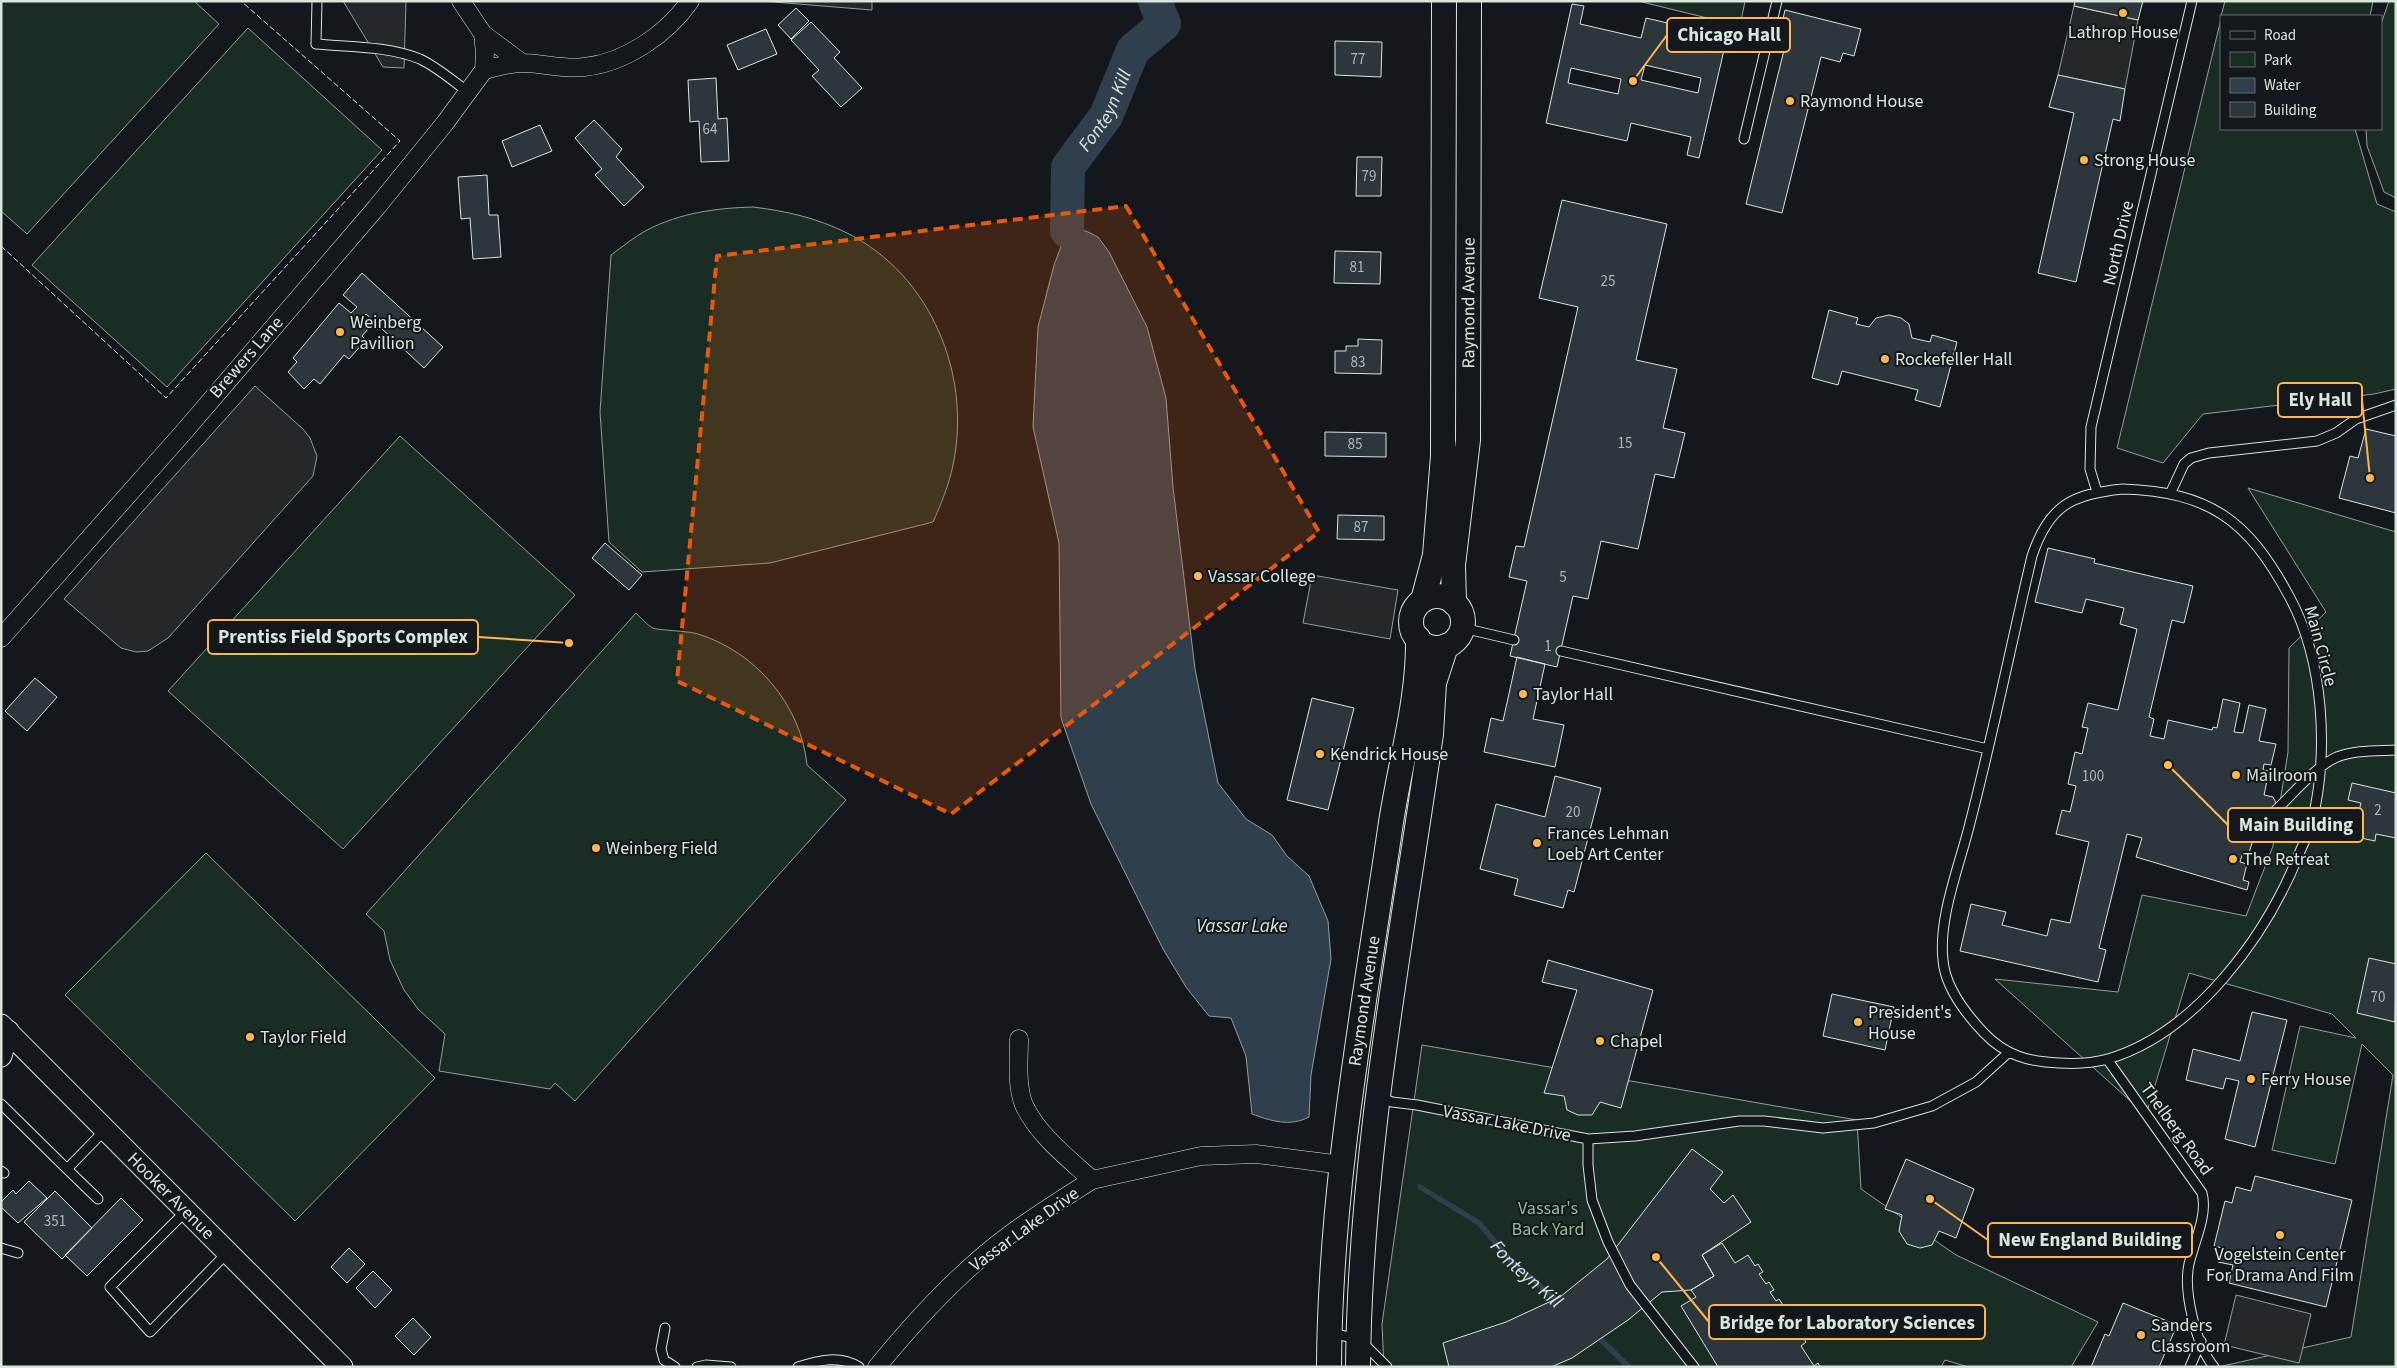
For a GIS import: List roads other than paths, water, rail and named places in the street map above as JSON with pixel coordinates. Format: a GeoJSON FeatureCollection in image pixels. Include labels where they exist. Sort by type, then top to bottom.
{"type":"FeatureCollection","features":[{"type":"Feature","properties":{"kind":"main road","name":"Raymond Avenue"},"geometry":{"type":"LineString","coordinates":[[1358,1367],[1359,1304],[1370,1165],[1400,945],[1396,787],[1417,681],[1418,638],[1413,631],[1412,615],[1423,600],[1435,555],[1443,456],[1444,1]]}},
{"type":"Feature","properties":{"kind":"main road","name":"Raymond Avenue"},"geometry":{"type":"LineString","coordinates":[[1329,1367],[1342,1165],[1351,1078],[1399,859],[1431,734],[1434,683],[1446,646],[1453,642],[1463,628],[1462,614],[1454,603],[1454,565],[1468,440],[1469,1]]}},
{"type":"Feature","properties":{"kind":"main road"},"geometry":{"type":"LineString","coordinates":[[1423,600],[1436,596],[1454,603]]}},
{"type":"Feature","properties":{"kind":"main road"},"geometry":{"type":"LineString","coordinates":[[1418,638],[1430,647],[1446,646]]}},
{"type":"Feature","properties":{"kind":"street"},"geometry":{"type":"LineString","coordinates":[[461,1],[482,34],[522,63]]}},
{"type":"Feature","properties":{"kind":"street"},"geometry":{"type":"LineString","coordinates":[[482,34],[485,53],[484,70],[522,63],[584,67],[609,61],[652,39],[671,25],[690,1]]}},
{"type":"Feature","properties":{"kind":"street","name":"Brewers Lane"},"geometry":{"type":"LineString","coordinates":[[1,638],[182,434],[376,208],[484,70]]}},
{"type":"Feature","properties":{"kind":"street"},"geometry":{"type":"LineString","coordinates":[[1,1056],[5,1028]]}},
{"type":"Feature","properties":{"kind":"street","name":"Hooker Avenue"},"geometry":{"type":"LineString","coordinates":[[5,1028],[342,1367]]}},
{"type":"Feature","properties":{"kind":"street","name":"Vassar Lake Drive"},"geometry":{"type":"LineString","coordinates":[[1019,1038],[1019,1076],[1024,1103],[1035,1123],[1046,1136],[1092,1180]]}},
{"type":"Feature","properties":{"kind":"street","name":"Vassar Lake Drive"},"geometry":{"type":"LineString","coordinates":[[877,1367],[903,1335],[958,1277],[1012,1233],[1092,1180],[1201,1156],[1256,1154],[1342,1165]]}},
{"type":"Feature","properties":{"kind":"lane"},"geometry":{"type":"LineString","coordinates":[[317,1],[316,44],[380,49],[412,57],[428,64],[468,92]]}},
{"type":"Feature","properties":{"kind":"lane"},"geometry":{"type":"LineString","coordinates":[[1744,139],[1777,1]]}},
{"type":"Feature","properties":{"kind":"lane","name":"North Drive"},"geometry":{"type":"LineString","coordinates":[[2097,492],[2090,469],[2091,427],[2192,1]]}},
{"type":"Feature","properties":{"kind":"lane"},"geometry":{"type":"LineString","coordinates":[[2170,494],[2184,464],[2191,458],[2209,453],[2317,441],[2336,433],[2356,419],[2396,405]]}},
{"type":"Feature","properties":{"kind":"lane","name":"Main Circle"},"geometry":{"type":"LineString","coordinates":[[2123,489],[2170,494],[2195,500],[2217,510],[2235,522],[2247,533],[2275,571],[2292,602],[2314,670],[2320,707],[2322,766],[2311,824],[2288,880],[2273,910],[2252,940],[2199,1004],[2160,1034],[2107,1059],[2073,1064],[2046,1063],[2008,1053],[1995,1044],[1974,1023],[1955,995],[1943,964],[1942,944],[1950,900],[2038,537],[2056,511],[2070,501],[2097,492],[2123,489]]}},
{"type":"Feature","properties":{"kind":"lane"},"geometry":{"type":"LineString","coordinates":[[1463,628],[1514,640]]}},
{"type":"Feature","properties":{"kind":"lane"},"geometry":{"type":"LineString","coordinates":[[1561,651],[1988,749]]}},
{"type":"Feature","properties":{"kind":"lane"},"geometry":{"type":"LineString","coordinates":[[2275,811],[2322,766],[2344,755],[2396,750]]}},
{"type":"Feature","properties":{"kind":"lane"},"geometry":{"type":"LineString","coordinates":[[1588,1139],[1635,1136],[1739,1121],[1764,1121],[1823,1128],[1874,1123],[1932,1106],[1976,1082],[2008,1053]]}},
{"type":"Feature","properties":{"kind":"lane","name":"Thelberg Road"},"geometry":{"type":"LineString","coordinates":[[2107,1059],[2202,1192],[2203,1208],[2187,1281],[2187,1294],[2201,1342],[2214,1367]]}},
{"type":"Feature","properties":{"kind":"lane","name":"Vassar Lake Drive"},"geometry":{"type":"LineString","coordinates":[[1378,1097],[1392,1102],[1417,1105],[1588,1139],[1588,1164],[1592,1200],[1608,1242],[1630,1285],[1694,1367]]}},
{"type":"Feature","properties":{"kind":"lane"},"geometry":{"type":"LineString","coordinates":[[1,1104],[98,1200]]}},
{"type":"Feature","properties":{"kind":"lane"},"geometry":{"type":"LineString","coordinates":[[67,1169],[106,1129]]}},
{"type":"Feature","properties":{"kind":"lane"},"geometry":{"type":"LineString","coordinates":[[187,1210],[110,1288],[150,1332],[229,1252]]}},
{"type":"Feature","properties":{"kind":"lane"},"geometry":{"type":"LineString","coordinates":[[1,1248],[18,1253]]}},
{"type":"Feature","properties":{"kind":"lane"},"geometry":{"type":"LineString","coordinates":[[665,1328],[661,1349],[664,1360],[675,1367]]}},
{"type":"Feature","properties":{"kind":"lane"},"geometry":{"type":"LineString","coordinates":[[1330,1333],[1358,1339],[1386,1367]]}},
{"type":"Feature","properties":{"kind":"lane"},"geometry":{"type":"LineString","coordinates":[[2190,1367],[2201,1342]]}},
{"type":"Feature","properties":{"kind":"lane"},"geometry":{"type":"LineString","coordinates":[[798,1367],[828,1360],[842,1360],[859,1367]]}},
{"type":"Feature","properties":{"kind":"lane"},"geometry":{"type":"LineString","coordinates":[[697,1367],[706,1365],[730,1367]]}},
{"type":"Feature","properties":{"kind":"water","name":"Vassar Lake"},"geometry":{"type":"Polygon","coordinates":[[[1067,231],[1086,231],[1098,237],[1109,252],[1147,327],[1166,398],[1173,487],[1195,669],[1218,783],[1246,819],[1272,835],[1287,856],[1309,876],[1328,921],[1331,959],[1311,1075],[1309,1117],[1295,1122],[1280,1122],[1252,1114],[1246,1056],[1231,1018],[1209,1016],[1186,987],[1163,949],[1091,804],[1061,718],[1059,543],[1033,427],[1038,327],[1054,265],[1067,231]]]}},
{"type":"Feature","properties":{"kind":"waterway","name":"Fonteyn Kill"},"geometry":{"type":"LineString","coordinates":[[1067,231],[1068,167],[1106,116],[1133,50],[1164,24],[1155,1]]}},
{"type":"Feature","properties":{"kind":"waterway","name":"Fonteyn Kill"},"geometry":{"type":"LineString","coordinates":[[1420,1187],[1479,1223],[1510,1260],[1561,1304]]}},
{"type":"Feature","properties":{"kind":"waterway","name":"Fonteyn Kill"},"geometry":{"type":"LineString","coordinates":[[1596,1335],[1629,1367]]}},
{"type":"Feature","properties":{"kind":"place","name":"Lathrop House"},"geometry":{"type":"Point","coordinates":[2123,13]}},
{"type":"Feature","properties":{"kind":"place","name":"Chicago Hall"},"geometry":{"type":"Point","coordinates":[1633,81]}},
{"type":"Feature","properties":{"kind":"place","name":"Raymond House"},"geometry":{"type":"Point","coordinates":[1790,101]}},
{"type":"Feature","properties":{"kind":"place","name":"Strong House"},"geometry":{"type":"Point","coordinates":[2084,160]}},
{"type":"Feature","properties":{"kind":"place","name":"Weinberg Pavillion"},"geometry":{"type":"Point","coordinates":[340,332]}},
{"type":"Feature","properties":{"kind":"place","name":"Rockefeller Hall"},"geometry":{"type":"Point","coordinates":[1885,359]}},
{"type":"Feature","properties":{"kind":"place","name":"Ely Hall"},"geometry":{"type":"Point","coordinates":[2370,478]}},
{"type":"Feature","properties":{"kind":"place","name":"Vassar College"},"geometry":{"type":"Point","coordinates":[1198,576]}},
{"type":"Feature","properties":{"kind":"place","name":"Prentiss Field Sports Complex"},"geometry":{"type":"Point","coordinates":[569,643]}},
{"type":"Feature","properties":{"kind":"place","name":"Taylor Hall"},"geometry":{"type":"Point","coordinates":[1523,694]}},
{"type":"Feature","properties":{"kind":"place","name":"Kendrick House"},"geometry":{"type":"Point","coordinates":[1320,754]}},
{"type":"Feature","properties":{"kind":"place","name":"Main Building"},"geometry":{"type":"Point","coordinates":[2168,765]}},
{"type":"Feature","properties":{"kind":"place","name":"Mailroom"},"geometry":{"type":"Point","coordinates":[2236,775]}},
{"type":"Feature","properties":{"kind":"place","name":"Frances Lehman Loeb Art Center"},"geometry":{"type":"Point","coordinates":[1537,843]}},
{"type":"Feature","properties":{"kind":"place","name":"Weinberg Field"},"geometry":{"type":"Point","coordinates":[596,848]}},
{"type":"Feature","properties":{"kind":"place","name":"The Retreat"},"geometry":{"type":"Point","coordinates":[2233,859]}},
{"type":"Feature","properties":{"kind":"place","name":"President's House"},"geometry":{"type":"Point","coordinates":[1858,1022]}},
{"type":"Feature","properties":{"kind":"place","name":"Taylor Field"},"geometry":{"type":"Point","coordinates":[250,1037]}},
{"type":"Feature","properties":{"kind":"place","name":"Chapel"},"geometry":{"type":"Point","coordinates":[1600,1041]}},
{"type":"Feature","properties":{"kind":"place","name":"Ferry House"},"geometry":{"type":"Point","coordinates":[2251,1079]}},
{"type":"Feature","properties":{"kind":"place","name":"New England Building"},"geometry":{"type":"Point","coordinates":[1930,1199]}},
{"type":"Feature","properties":{"kind":"place","name":"Vogelstein Center For Drama And Film"},"geometry":{"type":"Point","coordinates":[2280,1235]}},
{"type":"Feature","properties":{"kind":"place","name":"Bridge for Laboratory Sciences"},"geometry":{"type":"Point","coordinates":[1656,1257]}},
{"type":"Feature","properties":{"kind":"place","name":"Sanders Classroom"},"geometry":{"type":"Point","coordinates":[2141,1335]}},
{"type":"Feature","properties":{"kind":"park label","name":"Vassar's Back Yard"},"geometry":{"type":"Point","coordinates":[1548,1218]}}]}
